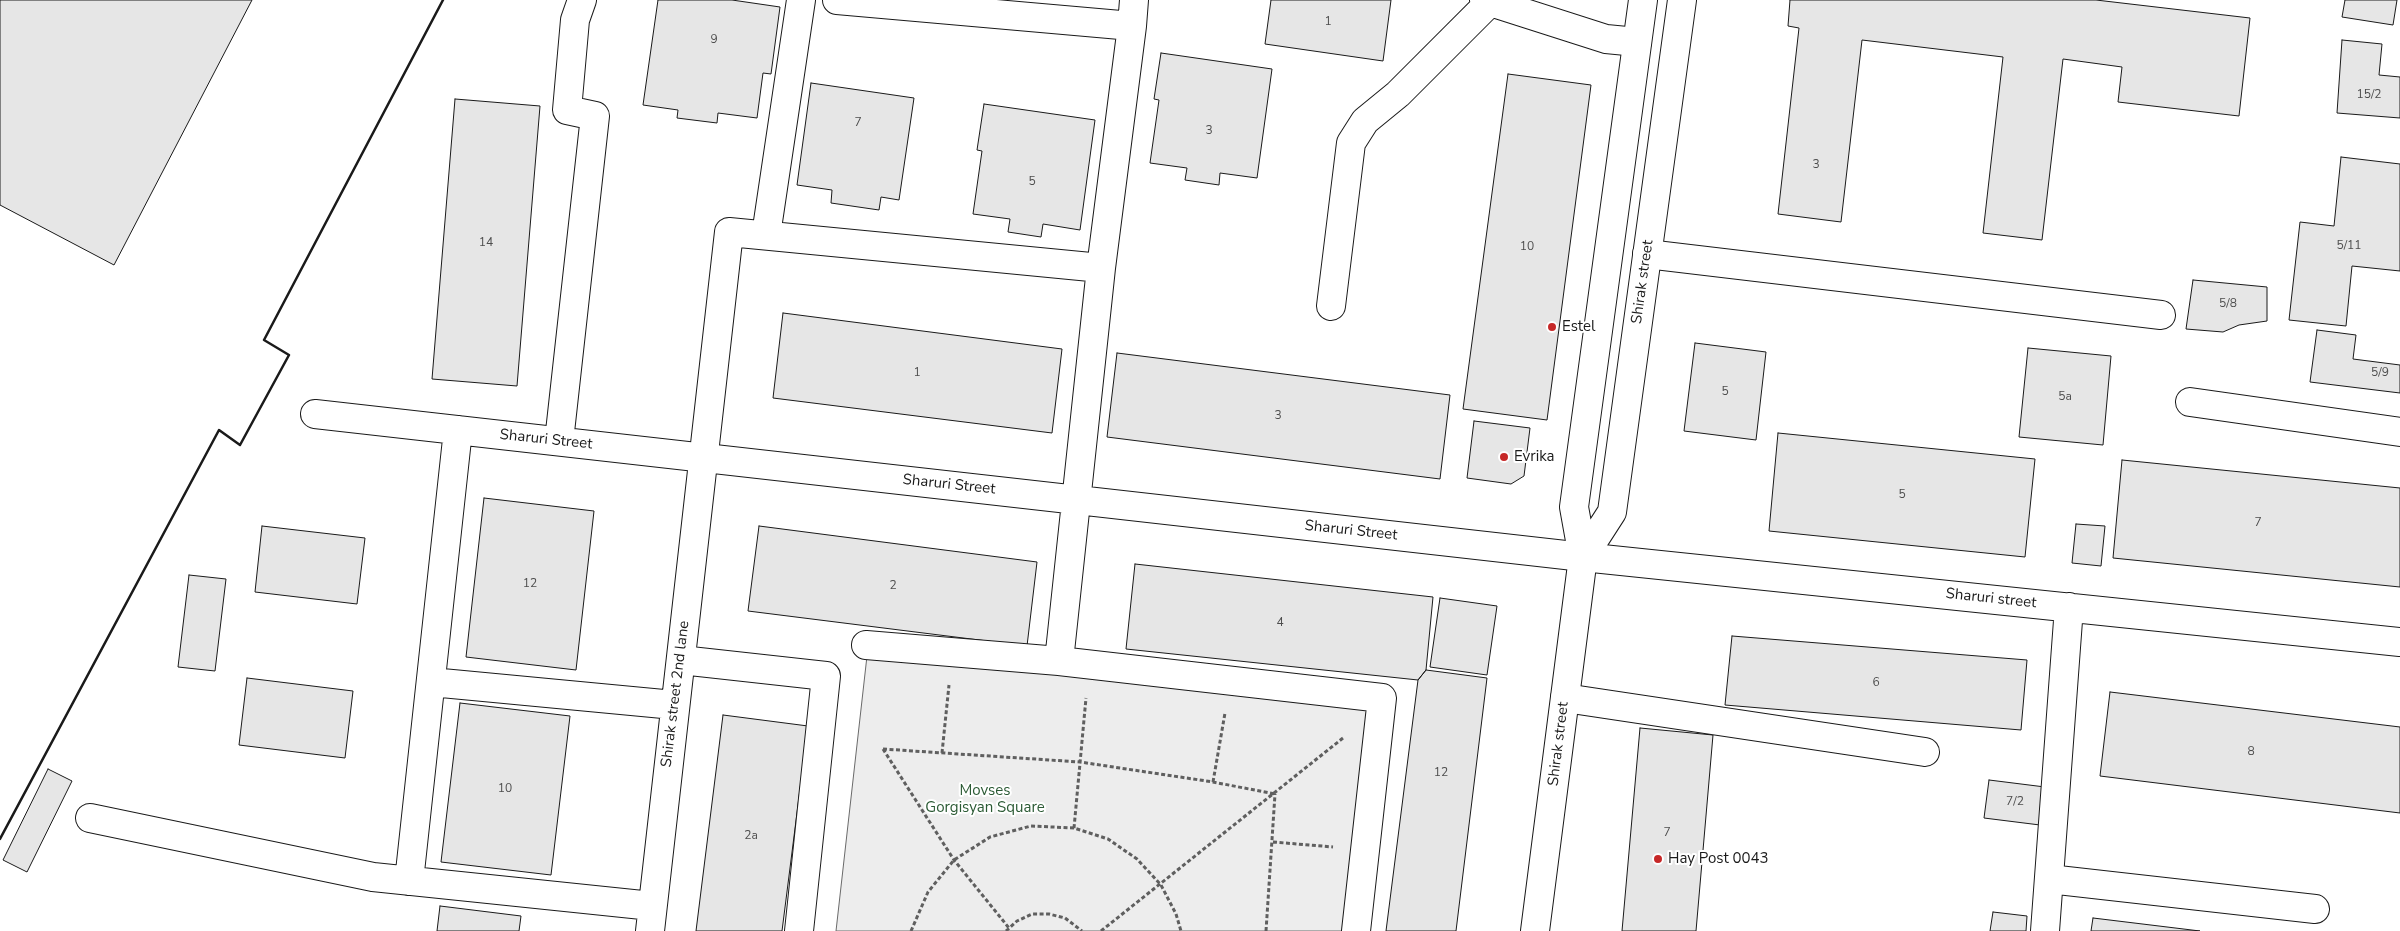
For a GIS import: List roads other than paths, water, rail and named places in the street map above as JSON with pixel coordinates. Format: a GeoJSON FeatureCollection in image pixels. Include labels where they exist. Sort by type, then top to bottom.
{"type":"FeatureCollection","features":[{"type":"Feature","properties":{"kind":"main road"},"geometry":{"type":"LineString","coordinates":[[559,441],[595,116],[567,110],[575,20],[582,0]]}},
{"type":"Feature","properties":{"kind":"main road"},"geometry":{"type":"LineString","coordinates":[[800,0],[766,235],[1101,268]]}},
{"type":"Feature","properties":{"kind":"main road"},"geometry":{"type":"LineString","coordinates":[[837,0],[1133,13],[1101,268],[1059,661]]}},
{"type":"Feature","properties":{"kind":"main road","name":"Shirak street"},"geometry":{"type":"LineString","coordinates":[[1535,931],[1583,556],[1574,507],[1643,0]]}},
{"type":"Feature","properties":{"kind":"main road","name":"Shirak street"},"geometry":{"type":"LineString","coordinates":[[1583,556],[1612,512],[1682,0]]}},
{"type":"Feature","properties":{"kind":"main road"},"geometry":{"type":"LineString","coordinates":[[1332,306],[1351,143],[1365,121],[1398,94],[1486,1],[1606,39],[1637,42]]}},
{"type":"Feature","properties":{"kind":"main road","name":"Shirak street 2nd lane"},"geometry":{"type":"LineString","coordinates":[[651,918],[729,232],[766,235]]}},
{"type":"Feature","properties":{"kind":"main road"},"geometry":{"type":"LineString","coordinates":[[1647,254],[2161,315]]}},
{"type":"Feature","properties":{"kind":"main road"},"geometry":{"type":"LineString","coordinates":[[2190,402],[2400,432]]}},
{"type":"Feature","properties":{"kind":"main road","name":"Sharuri Street"},"geometry":{"type":"LineString","coordinates":[[315,414],[1583,556]]}},
{"type":"Feature","properties":{"kind":"main road"},"geometry":{"type":"LineString","coordinates":[[409,881],[458,430]]}},
{"type":"Feature","properties":{"kind":"main road","name":"Sharuri street"},"geometry":{"type":"LineString","coordinates":[[1583,556],[2400,642]]}},
{"type":"Feature","properties":{"kind":"main road"},"geometry":{"type":"LineString","coordinates":[[2045,931],[2069,608]]}},
{"type":"Feature","properties":{"kind":"main road"},"geometry":{"type":"LineString","coordinates":[[866,645],[1059,661],[1382,698],[1356,931]]}},
{"type":"Feature","properties":{"kind":"main road"},"geometry":{"type":"LineString","coordinates":[[681,660],[826,676],[800,931]]}},
{"type":"Feature","properties":{"kind":"main road"},"geometry":{"type":"LineString","coordinates":[[430,682],[674,705]]}},
{"type":"Feature","properties":{"kind":"main road"},"geometry":{"type":"LineString","coordinates":[[1565,698],[1925,752]]}},
{"type":"Feature","properties":{"kind":"main road"},"geometry":{"type":"LineString","coordinates":[[90,818],[373,877],[651,918]]}},
{"type":"Feature","properties":{"kind":"main road"},"geometry":{"type":"LineString","coordinates":[[2049,879],[2315,909]]}},
{"type":"Feature","properties":{"kind":"place","name":"Estel"},"geometry":{"type":"Point","coordinates":[1552,327]}},
{"type":"Feature","properties":{"kind":"place","name":"Evrika"},"geometry":{"type":"Point","coordinates":[1504,457]}},
{"type":"Feature","properties":{"kind":"place","name":"Hay Post 0043"},"geometry":{"type":"Point","coordinates":[1658,859]}},
{"type":"Feature","properties":{"kind":"park label","name":"Movses Gorgisyan Square"},"geometry":{"type":"Point","coordinates":[985,800]}}]}
